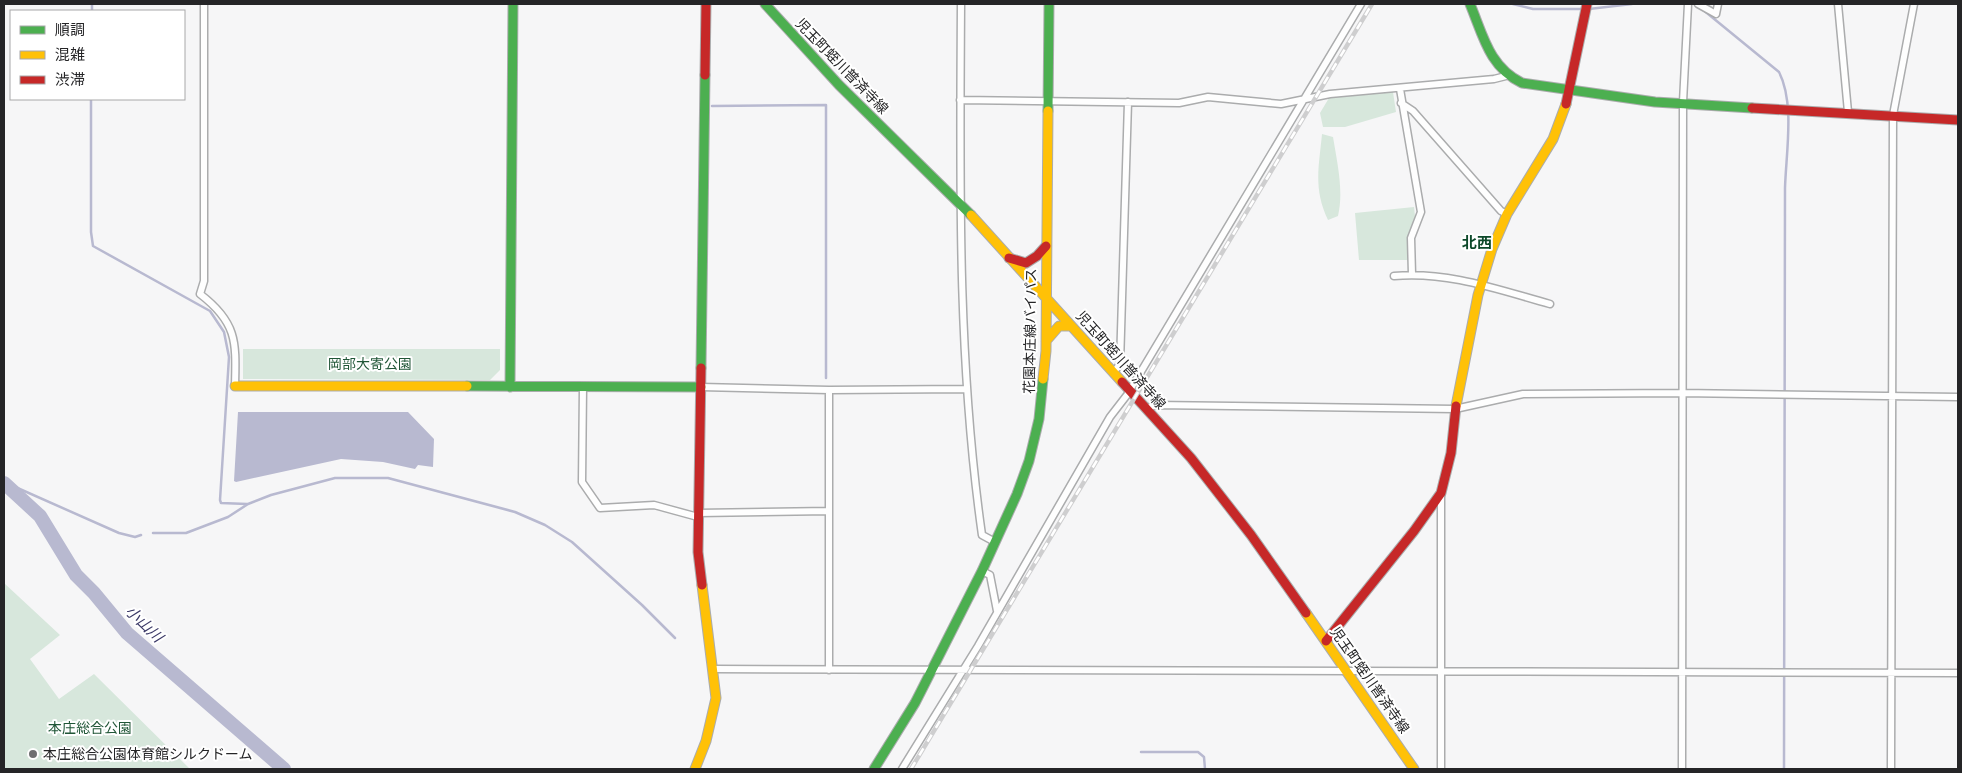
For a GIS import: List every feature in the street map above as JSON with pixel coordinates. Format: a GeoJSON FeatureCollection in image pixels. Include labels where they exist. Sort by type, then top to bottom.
{"type":"FeatureCollection","features":[{"type":"Feature","properties":{"kind":"street"},"geometry":{"type":"LineString","coordinates":[[204,4],[204,281],[200,294],[221,311],[232,330],[236,347],[235,386],[829,390],[966,389]]}},
{"type":"Feature","properties":{"kind":"street"},"geometry":{"type":"LineString","coordinates":[[510,387],[513,4]]}},
{"type":"Feature","properties":{"kind":"street"},"geometry":{"type":"LineString","coordinates":[[695,769],[713,716],[716,698],[714,669],[700,578],[698,515],[706,4]]}},
{"type":"Feature","properties":{"kind":"street","name":"児玉町蛭川普済寺線"},"geometry":{"type":"LineString","coordinates":[[765,4],[839,85],[961,204],[1129,390],[1148,408],[1214,486],[1326,640],[1414,769]]}},
{"type":"Feature","properties":{"kind":"street"},"geometry":{"type":"LineString","coordinates":[[961,4],[961,204],[966,389],[982,535],[996,542]]}},
{"type":"Feature","properties":{"kind":"street","name":"花園本庄線バイパス"},"geometry":{"type":"LineString","coordinates":[[874,769],[895,738],[996,542],[1023,477],[1039,419],[1044,384],[1046,341],[1049,4]]}},
{"type":"Feature","properties":{"kind":"street"},"geometry":{"type":"LineString","coordinates":[[902,769],[963,670],[1110,418],[1218,246],[1361,4]]}},
{"type":"Feature","properties":{"kind":"street"},"geometry":{"type":"LineString","coordinates":[[1470,4],[1489,52],[1497,66],[1506,76],[1522,83],[1655,102],[1683,102],[1958,120]]}},
{"type":"Feature","properties":{"kind":"street"},"geometry":{"type":"LineString","coordinates":[[1442,769],[1441,493],[1451,453],[1455,409],[1481,284],[1508,214],[1553,139],[1571,90],[1587,4]]}},
{"type":"Feature","properties":{"kind":"street"},"geometry":{"type":"LineString","coordinates":[[1682,769],[1683,102],[1688,4]]}},
{"type":"Feature","properties":{"kind":"street"},"geometry":{"type":"LineString","coordinates":[[1698,4],[1716,14],[1718,4]]}},
{"type":"Feature","properties":{"kind":"street"},"geometry":{"type":"LineString","coordinates":[[1838,4],[1848,112]]}},
{"type":"Feature","properties":{"kind":"street"},"geometry":{"type":"LineString","coordinates":[[1891,769],[1893,115],[1914,4]]}},
{"type":"Feature","properties":{"kind":"street"},"geometry":{"type":"LineString","coordinates":[[960,100],[1179,103],[1208,97],[1281,104],[1302,102],[1330,94],[1494,80],[1506,76]]}},
{"type":"Feature","properties":{"kind":"street"},"geometry":{"type":"LineString","coordinates":[[1400,89],[1420,212],[1411,238],[1412,274]]}},
{"type":"Feature","properties":{"kind":"street"},"geometry":{"type":"LineString","coordinates":[[1114,372],[1120,364],[1128,102]]}},
{"type":"Feature","properties":{"kind":"street"},"geometry":{"type":"LineString","coordinates":[[1401,103],[1413,111],[1501,211],[1508,214]]}},
{"type":"Feature","properties":{"kind":"street"},"geometry":{"type":"LineString","coordinates":[[1010,258],[1026,263],[1038,256],[1046,246]]}},
{"type":"Feature","properties":{"kind":"street"},"geometry":{"type":"LineString","coordinates":[[1394,276],[1412,274],[1457,279],[1550,304]]}},
{"type":"Feature","properties":{"kind":"street"},"geometry":{"type":"LineString","coordinates":[[1046,341],[1059,326],[1071,326]]}},
{"type":"Feature","properties":{"kind":"street"},"geometry":{"type":"LineString","coordinates":[[583,387],[582,482],[600,508],[654,505],[698,515],[829,511]]}},
{"type":"Feature","properties":{"kind":"street"},"geometry":{"type":"LineString","coordinates":[[829,390],[829,670]]}},
{"type":"Feature","properties":{"kind":"street"},"geometry":{"type":"LineString","coordinates":[[1148,408],[1155,405],[1455,409],[1523,394],[1682,393],[1958,396]]}},
{"type":"Feature","properties":{"kind":"street"},"geometry":{"type":"LineString","coordinates":[[1326,640],[1332,636],[1414,531],[1441,493]]}},
{"type":"Feature","properties":{"kind":"street"},"geometry":{"type":"LineString","coordinates":[[982,571],[990,575],[997,611]]}},
{"type":"Feature","properties":{"kind":"street"},"geometry":{"type":"LineString","coordinates":[[714,669],[1347,670],[1958,674]]}},
{"type":"Feature","properties":{"kind":"green space"},"geometry":{"type":"Polygon","coordinates":[[[1393,92],[1396,112],[1345,127],[1323,127],[1320,113],[1329,98],[1393,92]]]}},
{"type":"Feature","properties":{"kind":"green space"},"geometry":{"type":"Polygon","coordinates":[[[1322,134],[1333,137],[1340,187],[1338,216],[1328,220],[1320,198],[1318,177],[1322,134]]]}},
{"type":"Feature","properties":{"kind":"green space"},"geometry":{"type":"Polygon","coordinates":[[[1414,207],[1415,216],[1408,236],[1409,260],[1359,260],[1355,213],[1414,207]]]}},
{"type":"Feature","properties":{"kind":"green space","name":"岡部大寄公園"},"geometry":{"type":"Polygon","coordinates":[[[243,349],[500,349],[500,370],[490,380],[243,379],[243,349]]]}},
{"type":"Feature","properties":{"kind":"green space","name":"本庄総合公園"},"geometry":{"type":"Polygon","coordinates":[[[4,583],[60,635],[30,659],[59,699],[94,674],[190,769],[4,769],[4,583]]]}},
{"type":"Feature","properties":{"kind":"water"},"geometry":{"type":"Polygon","coordinates":[[[238,412],[408,412],[434,439],[433,467],[418,465],[415,469],[383,462],[341,459],[236,482],[234,481],[238,412]]]}},
{"type":"Feature","properties":{"kind":"waterway"},"geometry":{"type":"LineString","coordinates":[[92,4],[92,10]]}},
{"type":"Feature","properties":{"kind":"waterway"},"geometry":{"type":"LineString","coordinates":[[1513,4],[1533,9],[1584,9]]}},
{"type":"Feature","properties":{"kind":"waterway"},"geometry":{"type":"LineString","coordinates":[[1589,9],[1632,4]]}},
{"type":"Feature","properties":{"kind":"waterway"},"geometry":{"type":"LineString","coordinates":[[1702,9],[1779,72],[1787,98],[1788,128],[1785,188],[1784,769]]}},
{"type":"Feature","properties":{"kind":"waterway"},"geometry":{"type":"LineString","coordinates":[[91,100],[91,232],[93,246],[210,311],[224,332],[229,357],[220,500],[221,503],[247,504]]}},
{"type":"Feature","properties":{"kind":"waterway"},"geometry":{"type":"LineString","coordinates":[[712,106],[826,105],[826,378]]}},
{"type":"Feature","properties":{"kind":"waterway"},"geometry":{"type":"LineString","coordinates":[[153,533],[186,533],[228,517],[248,504],[271,495],[335,478],[388,478],[515,512],[545,525],[572,542],[642,605],[675,638]]}},
{"type":"Feature","properties":{"kind":"waterway"},"geometry":{"type":"LineString","coordinates":[[4,482],[119,533],[135,537],[141,535]]}},
{"type":"Feature","properties":{"kind":"waterway","name":"小山川"},"geometry":{"type":"LineString","coordinates":[[4,483],[40,516],[76,575],[94,593],[127,633],[284,769]]}},
{"type":"Feature","properties":{"kind":"waterway"},"geometry":{"type":"LineString","coordinates":[[1141,752],[1198,752],[1204,757],[1205,769]]}},
{"type":"Feature","properties":{"kind":"railway"},"geometry":{"type":"LineString","coordinates":[[911,769],[1372,4]]}},
{"type":"Feature","properties":{"kind":"traffic: fast"},"geometry":{"type":"LineString","coordinates":[[510,387],[513,4]]}},
{"type":"Feature","properties":{"kind":"traffic: fast"},"geometry":{"type":"LineString","coordinates":[[765,4],[839,85],[971,215]]}},
{"type":"Feature","properties":{"kind":"traffic: fast"},"geometry":{"type":"LineString","coordinates":[[1048,111],[1049,4]]}},
{"type":"Feature","properties":{"kind":"traffic: fast"},"geometry":{"type":"LineString","coordinates":[[1470,4],[1483,38],[1494,59],[1511,76],[1522,83],[1655,102],[1752,108]]}},
{"type":"Feature","properties":{"kind":"traffic: fast"},"geometry":{"type":"LineString","coordinates":[[701,368],[705,75]]}},
{"type":"Feature","properties":{"kind":"traffic: fast"},"geometry":{"type":"LineString","coordinates":[[874,769],[915,703],[982,571],[1017,494],[1029,461],[1039,419],[1043,379]]}},
{"type":"Feature","properties":{"kind":"traffic: fast"},"geometry":{"type":"LineString","coordinates":[[467,386],[701,387]]}},
{"type":"Feature","properties":{"kind":"traffic: slow"},"geometry":{"type":"LineString","coordinates":[[1456,406],[1478,295],[1492,249],[1507,214],[1553,139],[1566,104]]}},
{"type":"Feature","properties":{"kind":"traffic: slow"},"geometry":{"type":"LineString","coordinates":[[1043,379],[1046,351],[1048,111]]}},
{"type":"Feature","properties":{"kind":"traffic: slow"},"geometry":{"type":"LineString","coordinates":[[971,215],[1122,382]]}},
{"type":"Feature","properties":{"kind":"traffic: slow"},"geometry":{"type":"LineString","coordinates":[[1046,341],[1059,326],[1071,326]]}},
{"type":"Feature","properties":{"kind":"traffic: slow"},"geometry":{"type":"LineString","coordinates":[[235,386],[467,386]]}},
{"type":"Feature","properties":{"kind":"traffic: slow"},"geometry":{"type":"LineString","coordinates":[[695,769],[706,741],[716,698],[702,585]]}},
{"type":"Feature","properties":{"kind":"traffic: slow"},"geometry":{"type":"LineString","coordinates":[[1306,613],[1414,769]]}},
{"type":"Feature","properties":{"kind":"traffic: jam"},"geometry":{"type":"LineString","coordinates":[[705,75],[706,4]]}},
{"type":"Feature","properties":{"kind":"traffic: jam"},"geometry":{"type":"LineString","coordinates":[[1566,104],[1587,4]]}},
{"type":"Feature","properties":{"kind":"traffic: jam"},"geometry":{"type":"LineString","coordinates":[[1752,108],[1958,120]]}},
{"type":"Feature","properties":{"kind":"traffic: jam"},"geometry":{"type":"LineString","coordinates":[[1009,258],[1026,263],[1037,256],[1046,246]]}},
{"type":"Feature","properties":{"kind":"traffic: jam"},"geometry":{"type":"LineString","coordinates":[[701,368],[698,552],[702,585]]}},
{"type":"Feature","properties":{"kind":"traffic: jam"},"geometry":{"type":"LineString","coordinates":[[1122,382],[1191,458],[1251,535],[1306,613]]}},
{"type":"Feature","properties":{"kind":"traffic: jam"},"geometry":{"type":"LineString","coordinates":[[1326,641],[1414,531],[1441,493],[1451,453],[1456,406]]}},
{"type":"Feature","properties":{"kind":"place","name":"本庄総合公園体育館シルクドーム"},"geometry":{"type":"Point","coordinates":[33,754]}},
{"type":"Feature","properties":{"kind":"district","name":"北西"},"geometry":{"type":"Point","coordinates":[1477,243]}}]}
